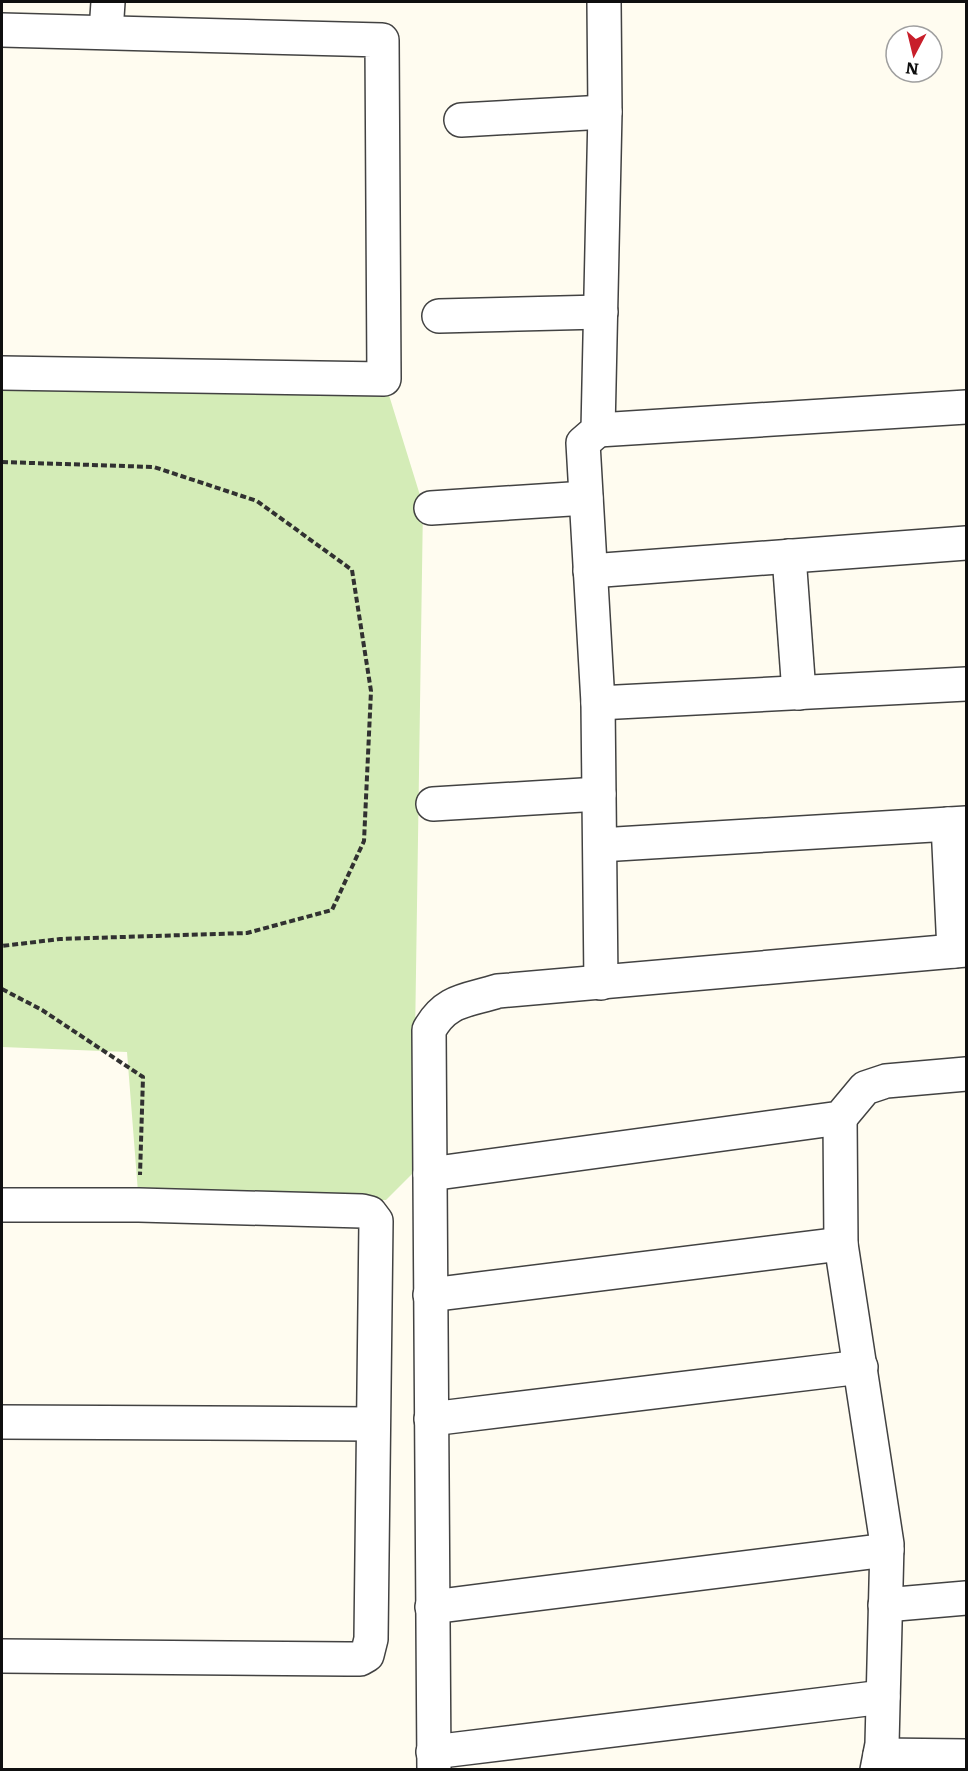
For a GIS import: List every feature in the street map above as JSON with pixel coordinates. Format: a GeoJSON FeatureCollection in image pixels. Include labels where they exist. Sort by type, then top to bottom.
{"type":"FeatureCollection","features":[{"type":"Feature","properties":{"kind":"street"},"geometry":{"type":"LineString","coordinates":[[598,430],[604,2]]}},
{"type":"Feature","properties":{"kind":"street"},"geometry":{"type":"LineString","coordinates":[[2,30],[107,17],[382,40],[384,379],[2,373]]}},
{"type":"Feature","properties":{"kind":"street"},"geometry":{"type":"LineString","coordinates":[[461,120],[604,112]]}},
{"type":"Feature","properties":{"kind":"street"},"geometry":{"type":"LineString","coordinates":[[439,316],[601,312]]}},
{"type":"Feature","properties":{"kind":"street"},"geometry":{"type":"LineString","coordinates":[[602,983],[598,703],[583,443],[598,430],[966,407]]}},
{"type":"Feature","properties":{"kind":"street"},"geometry":{"type":"LineString","coordinates":[[430,508],[586,498]]}},
{"type":"Feature","properties":{"kind":"street"},"geometry":{"type":"LineString","coordinates":[[590,571],[966,543]]}},
{"type":"Feature","properties":{"kind":"street"},"geometry":{"type":"LineString","coordinates":[[789,556],[799,693]]}},
{"type":"Feature","properties":{"kind":"street"},"geometry":{"type":"LineString","coordinates":[[598,703],[966,684]]}},
{"type":"Feature","properties":{"kind":"street"},"geometry":{"type":"LineString","coordinates":[[434,804],[599,794]]}},
{"type":"Feature","properties":{"kind":"street"},"geometry":{"type":"LineString","coordinates":[[600,845],[957,824],[960,950],[498,991],[448,1006],[437,1016],[429,1030],[434,1761],[883,1697]]}},
{"type":"Feature","properties":{"kind":"street"},"geometry":{"type":"LineString","coordinates":[[966,1074],[886,1081],[865,1088],[840,1118],[841,1244],[887,1550],[882,1744],[878,1762],[966,1756]]}},
{"type":"Feature","properties":{"kind":"street"},"geometry":{"type":"LineString","coordinates":[[429,1174],[840,1118]]}},
{"type":"Feature","properties":{"kind":"street"},"geometry":{"type":"LineString","coordinates":[[2,1205],[139,1205],[370,1213],[376,1221],[370,1639],[367,1655],[360,1659],[2,1656]]}},
{"type":"Feature","properties":{"kind":"street"},"geometry":{"type":"LineString","coordinates":[[430,1295],[841,1244]]}},
{"type":"Feature","properties":{"kind":"street"},"geometry":{"type":"LineString","coordinates":[[431,1419],[861,1368]]}},
{"type":"Feature","properties":{"kind":"street"},"geometry":{"type":"LineString","coordinates":[[2,1422],[373,1424]]}},
{"type":"Feature","properties":{"kind":"street"},"geometry":{"type":"LineString","coordinates":[[432,1607],[887,1550]]}},
{"type":"Feature","properties":{"kind":"street"},"geometry":{"type":"LineString","coordinates":[[885,1605],[966,1598]]}},
{"type":"Feature","properties":{"kind":"path"},"geometry":{"type":"LineString","coordinates":[[2,462],[154,467],[258,501],[352,570],[371,691],[364,841],[332,910],[247,933],[60,939],[2,946]]}},
{"type":"Feature","properties":{"kind":"path"},"geometry":{"type":"LineString","coordinates":[[2,989],[42,1011],[144,1077],[139,1205]]}},
{"type":"Feature","properties":{"kind":"green space"},"geometry":{"type":"Polygon","coordinates":[[[2,373],[384,379],[423,505],[413,1173],[386,1200],[139,1205],[127,1052],[2,1047],[2,373]]]}}]}
